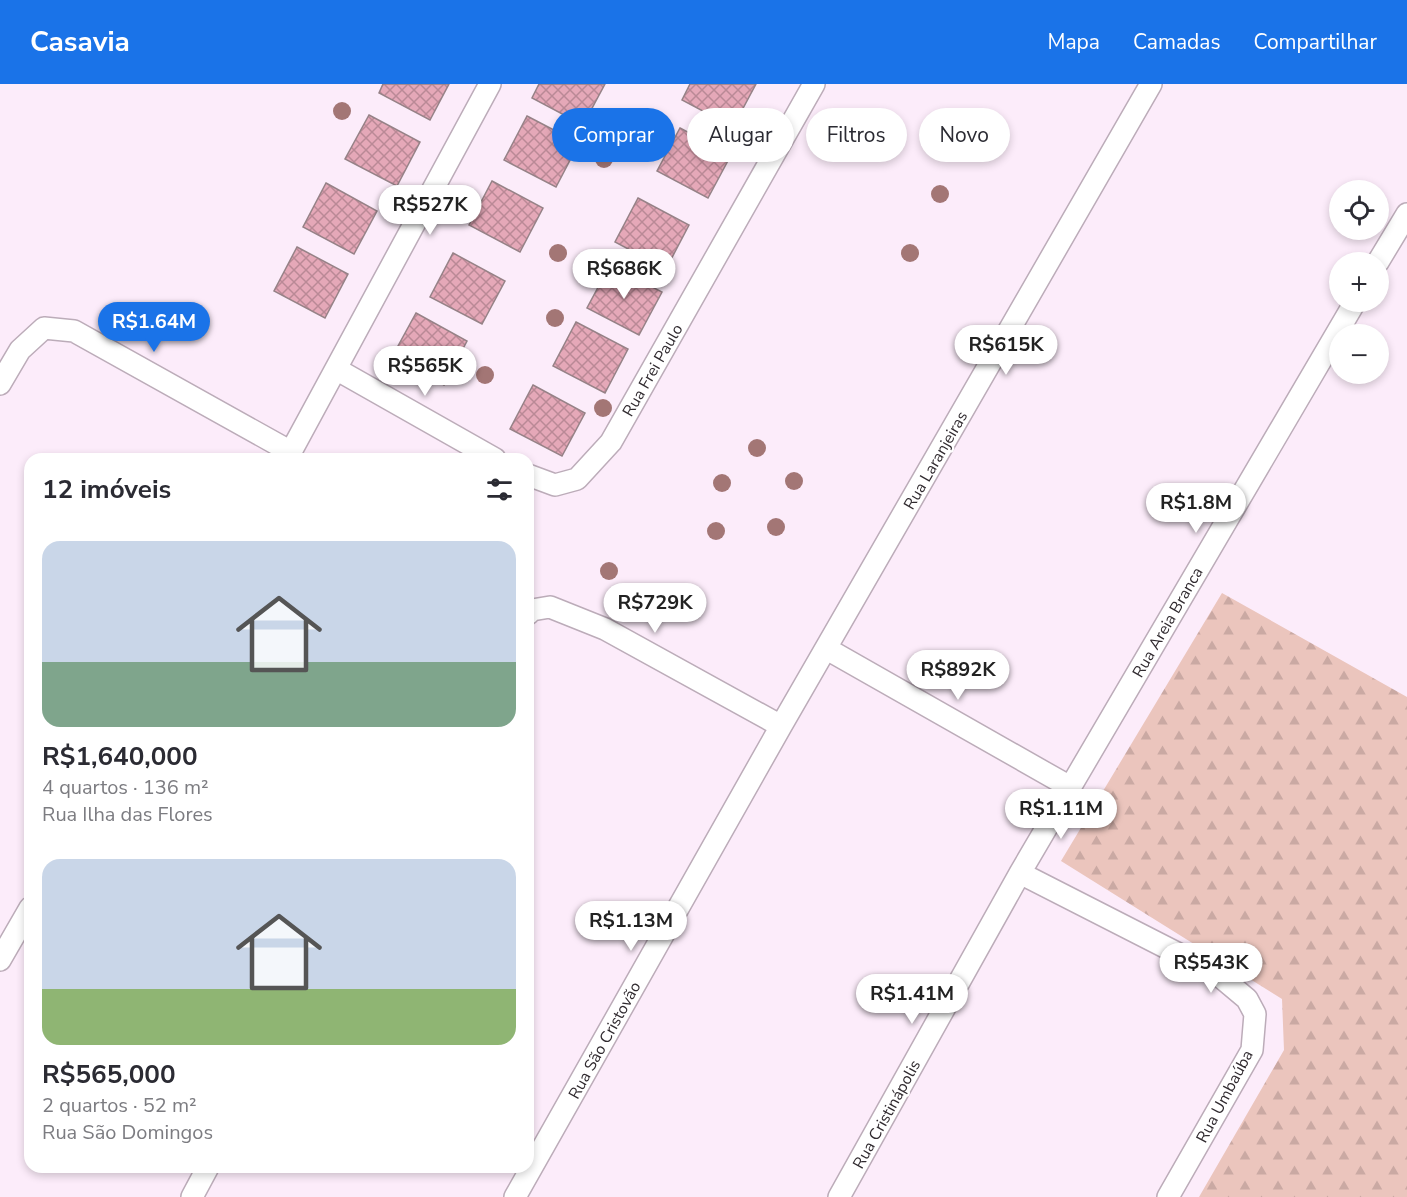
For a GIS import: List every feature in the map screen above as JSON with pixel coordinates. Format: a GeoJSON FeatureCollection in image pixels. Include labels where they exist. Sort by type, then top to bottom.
{"type":"FeatureCollection","features":[{"type":"Feature","properties":{"kind":"street"},"geometry":{"type":"LineString","coordinates":[[290,453],[490,84]]}},
{"type":"Feature","properties":{"kind":"street","name":"Rua Frei Paulo"},"geometry":{"type":"LineString","coordinates":[[534,477],[555,485],[577,479],[611,442],[814,84]]}},
{"type":"Feature","properties":{"kind":"street","name":"Rua Laranjeiras"},"geometry":{"type":"LineString","coordinates":[[782,726],[1151,84]]}},
{"type":"Feature","properties":{"kind":"street"},"geometry":{"type":"LineString","coordinates":[[1384,252],[1407,214]]}},
{"type":"Feature","properties":{"kind":"street","name":"Rua Areia Branca"},"geometry":{"type":"LineString","coordinates":[[1020,873],[1349,312]]}},
{"type":"Feature","properties":{"kind":"street"},"geometry":{"type":"LineString","coordinates":[[0,384],[20,350],[44,328],[74,331],[286,453]]}},
{"type":"Feature","properties":{"kind":"street"},"geometry":{"type":"LineString","coordinates":[[336,369],[484,453]]}},
{"type":"Feature","properties":{"kind":"street"},"geometry":{"type":"LineString","coordinates":[[534,610],[550,607],[605,629],[782,726]]}},
{"type":"Feature","properties":{"kind":"street"},"geometry":{"type":"LineString","coordinates":[[827,649],[1070,787]]}},
{"type":"Feature","properties":{"kind":"street","name":"Rua São Cristovão"},"geometry":{"type":"LineString","coordinates":[[534,1163],[782,726]]}},
{"type":"Feature","properties":{"kind":"street","name":"Rua Cristinápolis"},"geometry":{"type":"LineString","coordinates":[[839,1197],[1020,873]]}},
{"type":"Feature","properties":{"kind":"street","name":"Rua Umbaúba"},"geometry":{"type":"LineString","coordinates":[[1020,873],[1216,973],[1247,999],[1255,1014],[1252,1050],[1168,1197]]}},
{"type":"Feature","properties":{"kind":"street"},"geometry":{"type":"LineString","coordinates":[[0,960],[24,918]]}},
{"type":"Feature","properties":{"kind":"street"},"geometry":{"type":"LineString","coordinates":[[192,1197],[205,1173]]}},
{"type":"Feature","properties":{"kind":"street","name":"Rua São Cristovão"},"geometry":{"type":"LineString","coordinates":[[515,1197],[529,1173]]}},
{"type":"Feature","properties":{"kind":"green space"},"geometry":{"type":"Polygon","coordinates":[[[1222,593],[1407,697],[1407,1197],[1199,1197],[1284,1050],[1282,999],[1061,861],[1222,593]]]}},
{"type":"Feature","properties":{"kind":"building"},"geometry":{"type":"Polygon","coordinates":[[[383,84],[449,84],[430,120],[379,93],[383,84]]]}},
{"type":"Feature","properties":{"kind":"building"},"geometry":{"type":"Polygon","coordinates":[[[539,84],[605,84],[592,108],[552,109],[532,98],[539,84]]]}},
{"type":"Feature","properties":{"kind":"building"},"geometry":{"type":"Polygon","coordinates":[[[690,84],[756,84],[743,108],[697,108],[682,100],[690,84]]]}},
{"type":"Feature","properties":{"kind":"building"},"geometry":{"type":"Polygon","coordinates":[[[369,115],[420,142],[397,186],[345,159],[369,115]]]}},
{"type":"Feature","properties":{"kind":"building"},"geometry":{"type":"Polygon","coordinates":[[[527,116],[552,129],[552,162],[569,162],[556,187],[504,160],[527,116]]]}},
{"type":"Feature","properties":{"kind":"building"},"geometry":{"type":"Polygon","coordinates":[[[680,128],[687,132],[687,162],[727,162],[708,198],[657,171],[662,162],[675,162],[675,137],[680,128]]]}},
{"type":"Feature","properties":{"kind":"building"},"geometry":{"type":"Polygon","coordinates":[[[492,181],[543,208],[520,252],[469,225],[492,181]]]}},
{"type":"Feature","properties":{"kind":"building"},"geometry":{"type":"Polygon","coordinates":[[[326,183],[377,211],[354,254],[303,227],[326,183]]]}},
{"type":"Feature","properties":{"kind":"building"},"geometry":{"type":"Polygon","coordinates":[[[638,198],[689,225],[666,269],[615,242],[638,198]]]}},
{"type":"Feature","properties":{"kind":"building"},"geometry":{"type":"Polygon","coordinates":[[[297,247],[348,274],[325,318],[274,291],[297,247]]]}},
{"type":"Feature","properties":{"kind":"building"},"geometry":{"type":"Polygon","coordinates":[[[453,253],[505,281],[482,324],[430,297],[453,253]]]}},
{"type":"Feature","properties":{"kind":"building"},"geometry":{"type":"Polygon","coordinates":[[[610,265],[662,292],[639,335],[587,308],[610,265]]]}},
{"type":"Feature","properties":{"kind":"building"},"geometry":{"type":"Polygon","coordinates":[[[416,313],[467,341],[444,385],[392,357],[416,313]]]}},
{"type":"Feature","properties":{"kind":"building"},"geometry":{"type":"Polygon","coordinates":[[[576,322],[628,349],[605,393],[553,366],[576,322]]]}},
{"type":"Feature","properties":{"kind":"building"},"geometry":{"type":"Polygon","coordinates":[[[533,385],[585,413],[562,456],[510,429],[533,385]]]}}]}
